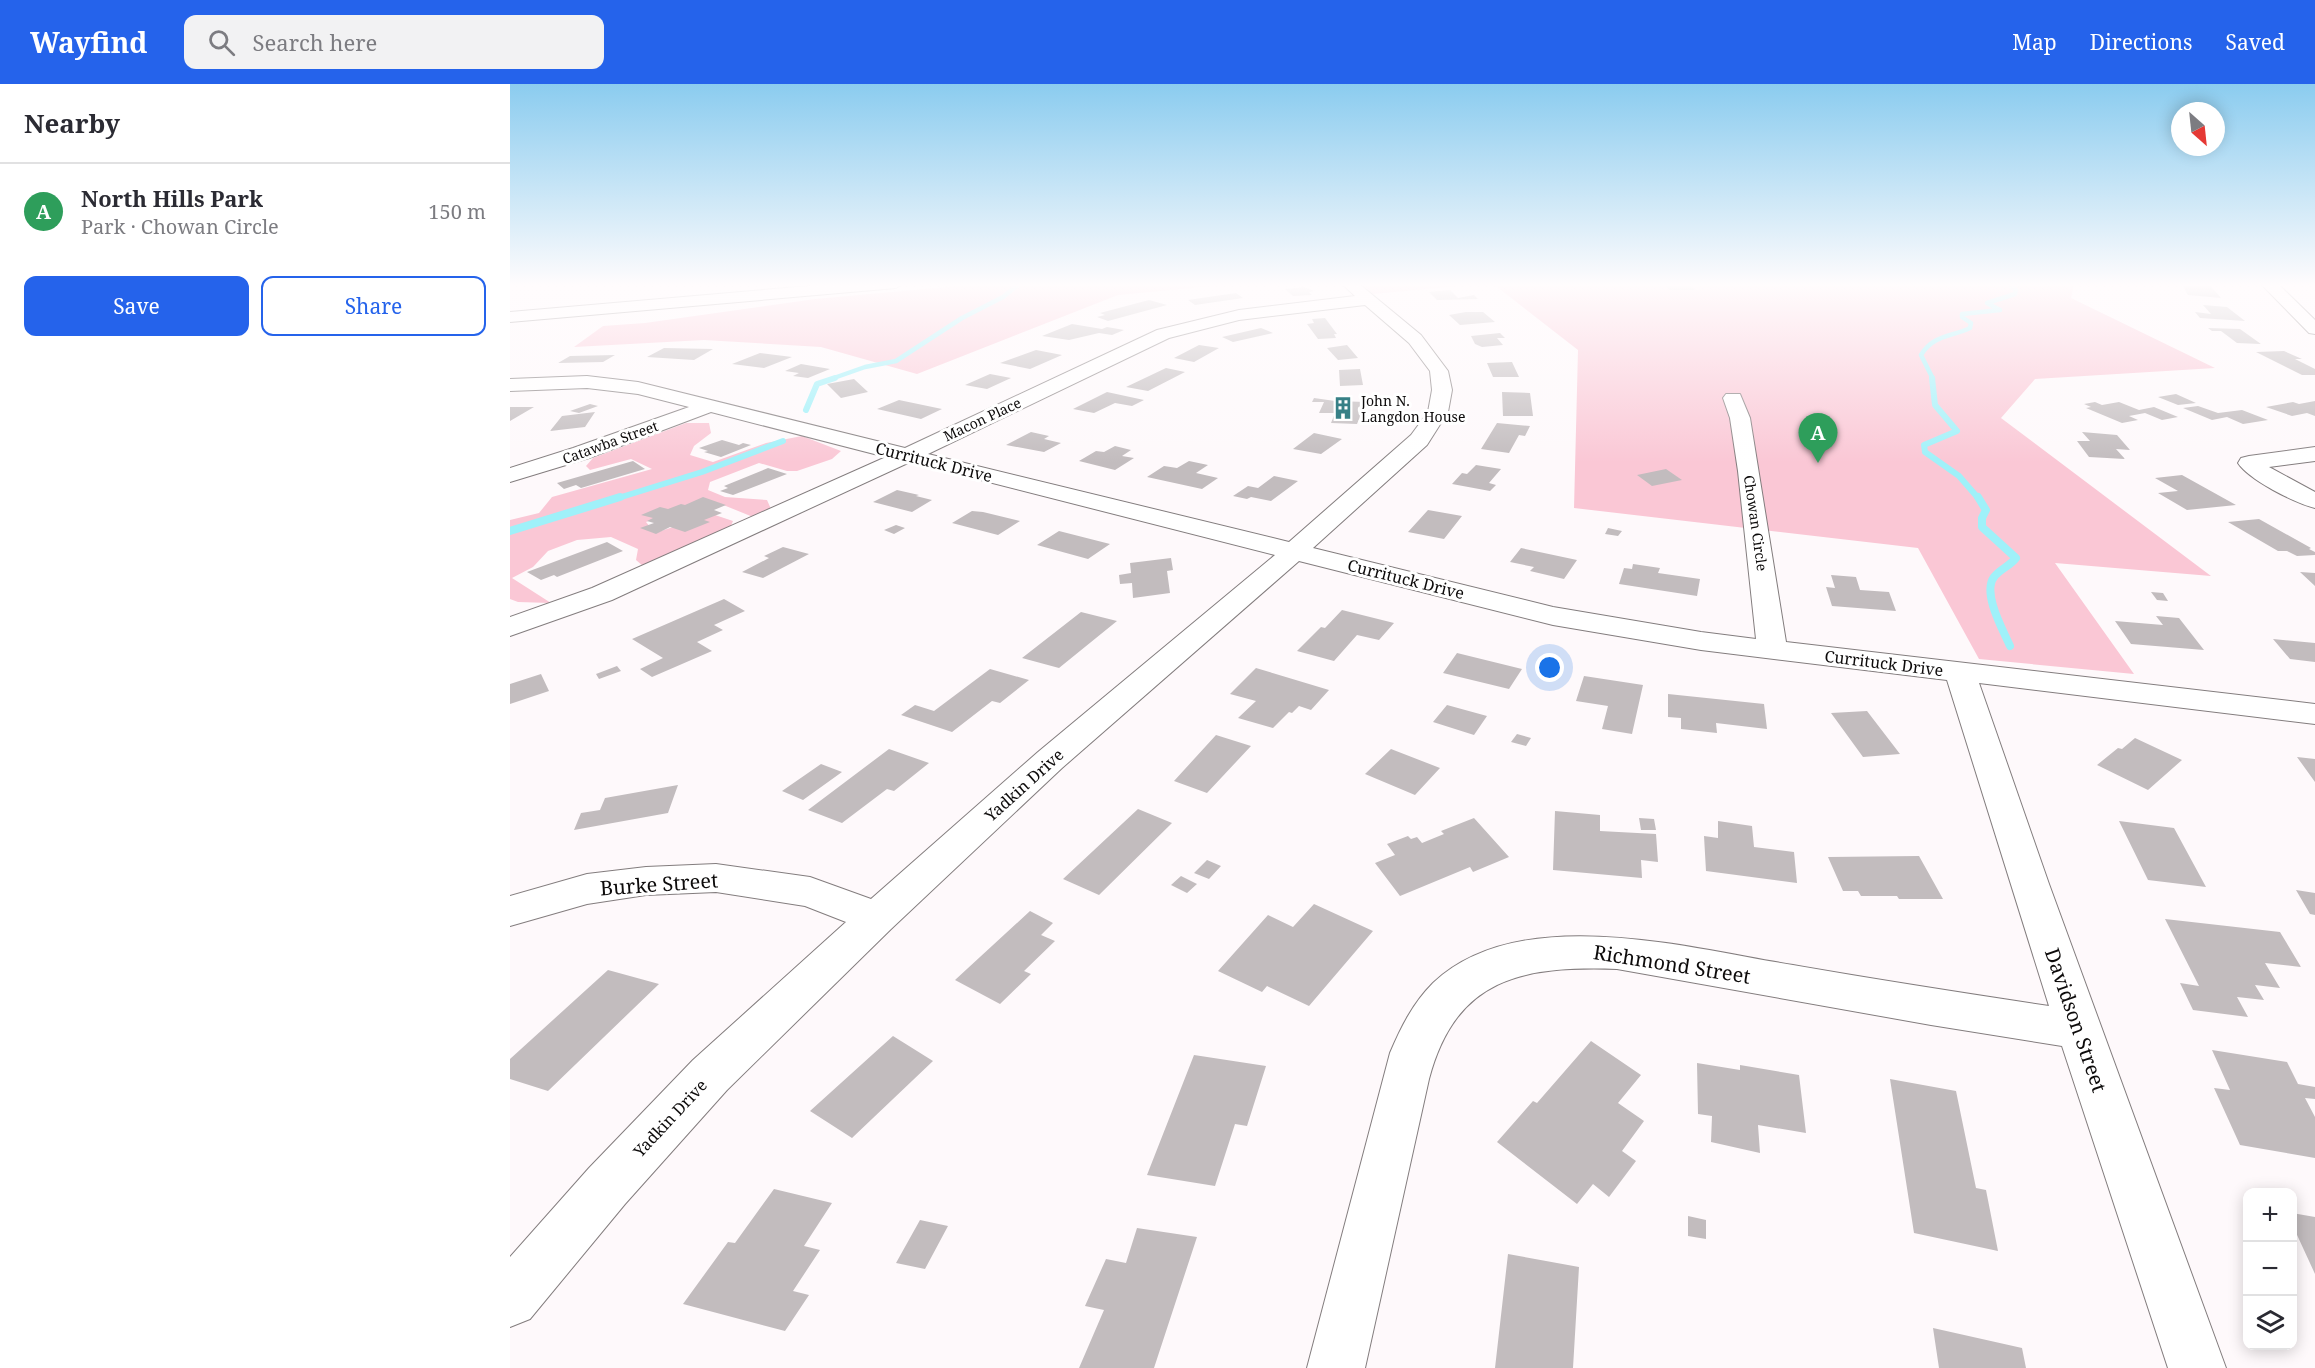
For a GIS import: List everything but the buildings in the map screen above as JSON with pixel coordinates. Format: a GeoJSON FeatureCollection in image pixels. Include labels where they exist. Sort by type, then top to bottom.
{"type":"FeatureCollection","features":[{"type":"Feature","properties":{"kind":"main road","name":"Macon Place"},"geometry":{"type":"LineString","coordinates":[[510,627],[602,594],[907,455],[1145,343]]}},
{"type":"Feature","properties":{"kind":"main road","name":"Yadkin Drive"},"geometry":{"type":"LineString","coordinates":[[510,1299],[608,1186],[710,1075],[1050,760],[1407,453],[1438,412],[1442,390],[1439,371],[1418,343]]}},
{"type":"Feature","properties":{"kind":"main road","name":"Currituck Drive"},"geometry":{"type":"LineString","coordinates":[[510,385],[563,382],[609,383],[710,406],[1553,616],[1701,640],[2315,714]]}},
{"type":"Feature","properties":{"kind":"main road","name":"Chowan Circle"},"geometry":{"type":"LineString","coordinates":[[1733,398],[1740,418],[1749,471],[1772,649]]}},
{"type":"Feature","properties":{"kind":"main road","name":"Catawba Street"},"geometry":{"type":"LineString","coordinates":[[510,475],[581,453],[710,406]]}},
{"type":"Feature","properties":{"kind":"main road"},"geometry":{"type":"LineString","coordinates":[[2315,454],[2249,463],[2269,477],[2315,501]]}},
{"type":"Feature","properties":{"kind":"main road","name":"Davidson Street"},"geometry":{"type":"LineString","coordinates":[[1960,672],[2078,1029],[2197,1368]]}},
{"type":"Feature","properties":{"kind":"main road","name":"Burke Street"},"geometry":{"type":"LineString","coordinates":[[510,911],[587,889],[646,880],[716,878],[810,892],[877,918]]}},
{"type":"Feature","properties":{"kind":"main road","name":"Richmond Street"},"geometry":{"type":"LineString","coordinates":[[1336,1368],[1372,1210],[1409,1069],[1424,1027],[1446,999],[1467,981],[1498,966],[1534,955],[1579,950],[1617,952],[1922,1005],[2078,1029]]}},
{"type":"Feature","properties":{"kind":"shaded area"},"geometry":{"type":"Polygon","coordinates":[[[580,343],[650,343],[574,347],[580,343]]]}},
{"type":"Feature","properties":{"kind":"shaded area"},"geometry":{"type":"Polygon","coordinates":[[[753,343],[996,343],[917,374],[821,347],[753,343]]]}},
{"type":"Feature","properties":{"kind":"shaded area"},"geometry":{"type":"Polygon","coordinates":[[[1569,343],[2163,343],[2215,368],[2035,379],[2001,418],[2211,576],[2055,563],[2134,674],[1979,659],[1918,548],[1574,508],[1578,350],[1569,343]]]}},
{"type":"Feature","properties":{"kind":"shaded area"},"geometry":{"type":"Polygon","coordinates":[[[686,423],[709,423],[711,433],[694,446],[690,455],[713,462],[766,443],[802,436],[841,451],[832,459],[797,471],[787,471],[759,463],[710,482],[708,490],[725,497],[767,500],[771,509],[753,517],[716,502],[696,503],[646,522],[655,533],[712,514],[733,521],[729,530],[643,566],[636,560],[638,549],[611,537],[577,540],[548,551],[533,567],[512,578],[551,603],[518,602],[510,599],[510,520],[539,513],[552,497],[652,469],[631,459],[590,470],[586,466],[593,458],[686,423]]]}},
{"type":"Feature","properties":{"kind":"waterway"},"geometry":{"type":"LineString","coordinates":[[831,379],[865,367],[896,361],[924,343]]}},
{"type":"Feature","properties":{"kind":"waterway"},"geometry":{"type":"LineString","coordinates":[[1933,343],[1921,355],[1933,379]]}},
{"type":"Feature","properties":{"kind":"waterway"},"geometry":{"type":"LineString","coordinates":[[806,410],[817,384],[835,378]]}},
{"type":"Feature","properties":{"kind":"waterway"},"geometry":{"type":"LineString","coordinates":[[1932,378],[1935,405],[1957,431],[1924,445],[1925,452],[1959,476],[1979,499]]}},
{"type":"Feature","properties":{"kind":"waterway"},"geometry":{"type":"LineString","coordinates":[[615,499],[702,472],[783,441]]}},
{"type":"Feature","properties":{"kind":"waterway"},"geometry":{"type":"LineString","coordinates":[[510,531],[620,497]]}},
{"type":"Feature","properties":{"kind":"waterway"},"geometry":{"type":"LineString","coordinates":[[1978,497],[1986,510],[1982,518],[1982,527],[2016,558],[1996,574],[1990,592],[1995,612],[2010,646]]}},
{"type":"Feature","properties":{"kind":"place","name":"John N. Langdon House"},"geometry":{"type":"Point","coordinates":[1343,408]}},
{"type":"Feature","properties":{"kind":"place","name":"North Hills Park"},"geometry":{"type":"Point","coordinates":[1818,463]}}]}
